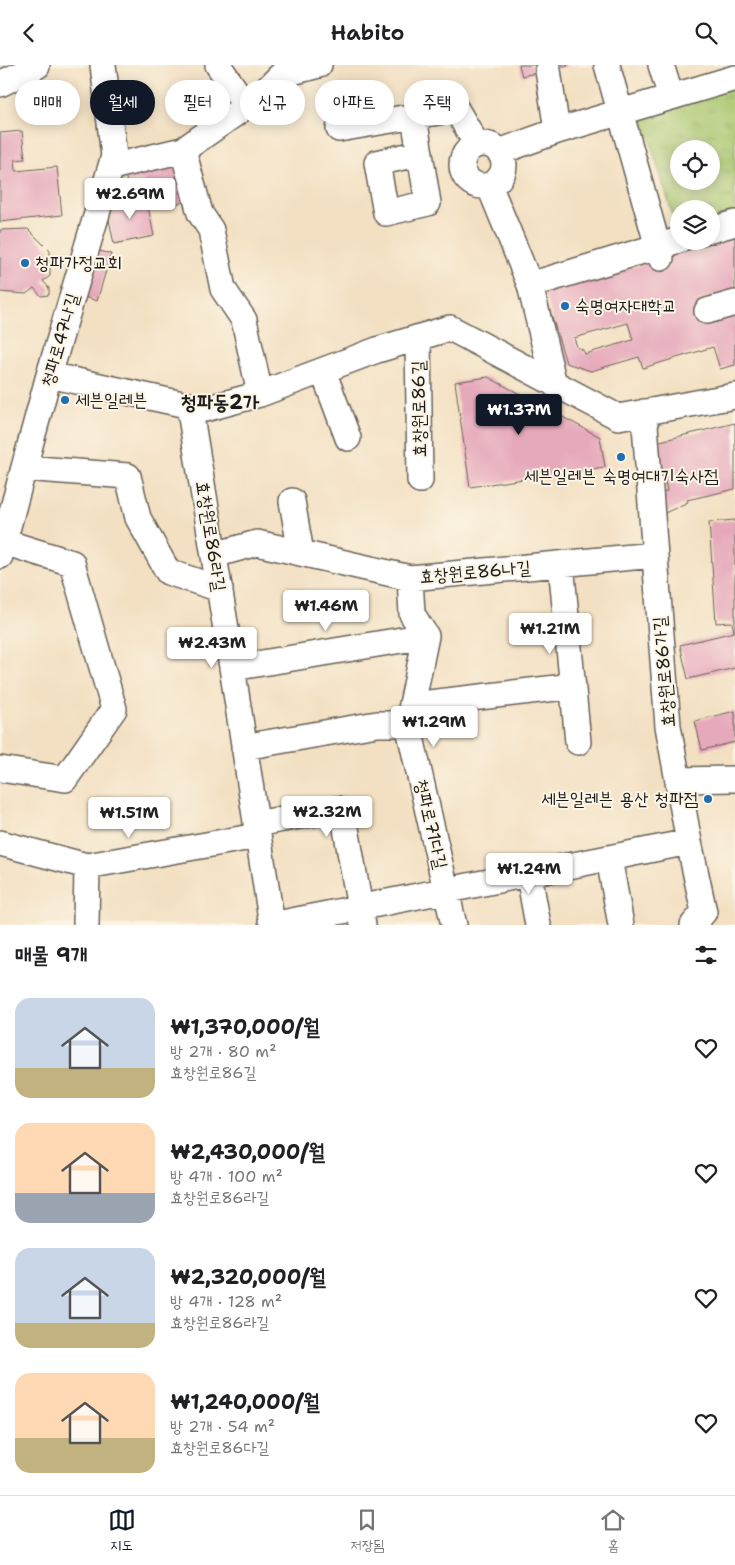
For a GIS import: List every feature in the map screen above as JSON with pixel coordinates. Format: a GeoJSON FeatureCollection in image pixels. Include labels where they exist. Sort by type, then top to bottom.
{"type":"FeatureCollection","features":[{"type":"Feature","properties":{"kind":"street"},"geometry":{"type":"LineString","coordinates":[[0,84],[37,67],[37,65]]}},
{"type":"Feature","properties":{"kind":"street","name":"청파로47나길"},"geometry":{"type":"LineString","coordinates":[[0,769],[65,779],[114,709],[72,563],[2,549],[49,375],[114,156],[103,65]]}},
{"type":"Feature","properties":{"kind":"street"},"geometry":{"type":"LineString","coordinates":[[218,65],[240,97]]}},
{"type":"Feature","properties":{"kind":"street"},"geometry":{"type":"LineString","coordinates":[[273,80],[281,70],[319,65]]}},
{"type":"Feature","properties":{"kind":"street"},"geometry":{"type":"LineString","coordinates":[[530,285],[666,248],[620,112],[607,65]]}},
{"type":"Feature","properties":{"kind":"street"},"geometry":{"type":"LineString","coordinates":[[661,65],[671,97]]}},
{"type":"Feature","properties":{"kind":"street"},"geometry":{"type":"LineString","coordinates":[[548,70],[557,131]]}},
{"type":"Feature","properties":{"kind":"street"},"geometry":{"type":"LineString","coordinates":[[469,125],[488,149],[504,163],[499,179],[489,185],[476,185],[470,182],[463,171],[463,159],[466,153],[488,149],[557,131],[735,78]]}},
{"type":"Feature","properties":{"kind":"street"},"geometry":{"type":"LineString","coordinates":[[111,167],[183,150],[240,110]]}},
{"type":"Feature","properties":{"kind":"street"},"geometry":{"type":"LineString","coordinates":[[339,129],[404,119]]}},
{"type":"Feature","properties":{"kind":"street"},"geometry":{"type":"LineString","coordinates":[[415,125],[420,153]]}},
{"type":"Feature","properties":{"kind":"street"},"geometry":{"type":"LineString","coordinates":[[183,150],[200,213],[211,230],[223,289],[244,321],[260,394]]}},
{"type":"Feature","properties":{"kind":"street"},"geometry":{"type":"LineString","coordinates":[[489,185],[530,285],[554,384]]}},
{"type":"Feature","properties":{"kind":"street"},"geometry":{"type":"LineString","coordinates":[[720,227],[735,223]]}},
{"type":"Feature","properties":{"kind":"street"},"geometry":{"type":"LineString","coordinates":[[707,311],[735,303]]}},
{"type":"Feature","properties":{"kind":"street","name":"효창원로86길"},"geometry":{"type":"LineString","coordinates":[[49,375],[205,409],[260,394],[378,350],[450,329],[618,417],[735,396]]}},
{"type":"Feature","properties":{"kind":"street","name":"효창원로86길"},"geometry":{"type":"LineString","coordinates":[[418,338],[420,480]]}},
{"type":"Feature","properties":{"kind":"street"},"geometry":{"type":"LineString","coordinates":[[323,371],[348,438]]}},
{"type":"Feature","properties":{"kind":"street","name":"효창원로86라길"},"geometry":{"type":"LineString","coordinates":[[188,405],[220,589],[272,925]]}},
{"type":"Feature","properties":{"kind":"street","name":"효창원로86가길"},"geometry":{"type":"LineString","coordinates":[[644,412],[668,726],[704,912],[693,925]]}},
{"type":"Feature","properties":{"kind":"street"},"geometry":{"type":"LineString","coordinates":[[24,468],[128,476],[138,518],[168,572],[220,589]]}},
{"type":"Feature","properties":{"kind":"street"},"geometry":{"type":"LineString","coordinates":[[292,501],[301,553]]}},
{"type":"Feature","properties":{"kind":"street","name":"효창원로86나길"},"geometry":{"type":"LineString","coordinates":[[214,555],[257,543],[410,579],[654,555]]}},
{"type":"Feature","properties":{"kind":"street"},"geometry":{"type":"LineString","coordinates":[[561,564],[578,742]]}},
{"type":"Feature","properties":{"kind":"street"},"geometry":{"type":"LineString","coordinates":[[232,668],[426,636],[412,615],[410,579]]}},
{"type":"Feature","properties":{"kind":"street","name":"청파로71다길"},"geometry":{"type":"LineString","coordinates":[[426,636],[410,715],[454,925]]}},
{"type":"Feature","properties":{"kind":"street"},"geometry":{"type":"LineString","coordinates":[[244,747],[377,724],[410,715],[573,686]]}},
{"type":"Feature","properties":{"kind":"street"},"geometry":{"type":"LineString","coordinates":[[678,780],[735,779]]}},
{"type":"Feature","properties":{"kind":"street"},"geometry":{"type":"LineString","coordinates":[[0,843],[87,867],[257,830],[337,809],[344,817],[362,916]]}},
{"type":"Feature","properties":{"kind":"street"},"geometry":{"type":"LineString","coordinates":[[272,925],[362,916],[447,891],[689,842]]}},
{"type":"Feature","properties":{"kind":"street"},"geometry":{"type":"LineString","coordinates":[[609,859],[621,925]]}},
{"type":"Feature","properties":{"kind":"street"},"geometry":{"type":"LineString","coordinates":[[86,925],[87,867]]}},
{"type":"Feature","properties":{"kind":"street"},"geometry":{"type":"LineString","coordinates":[[529,875],[538,925]]}},
{"type":"Feature","properties":{"kind":"green space"},"geometry":{"type":"Polygon","coordinates":[[[735,87],[735,212],[720,216],[720,200],[670,200],[670,206],[642,115],[735,87]]]}},
{"type":"Feature","properties":{"kind":"building"},"geometry":{"type":"Polygon","coordinates":[[[519,65],[568,65],[568,66],[522,76],[519,65]]]}},
{"type":"Feature","properties":{"kind":"building"},"geometry":{"type":"Polygon","coordinates":[[[22,131],[25,159],[15,160],[16,171],[57,167],[62,215],[0,222],[0,133],[22,131]]]}},
{"type":"Feature","properties":{"kind":"building"},"geometry":{"type":"Polygon","coordinates":[[[182,162],[190,201],[149,209],[143,180],[127,183],[125,174],[182,162]]]}},
{"type":"Feature","properties":{"kind":"building"},"geometry":{"type":"Polygon","coordinates":[[[146,196],[154,236],[114,244],[106,205],[146,196]]]}},
{"type":"Feature","properties":{"kind":"building","name":"청파가정교회"},"geometry":{"type":"Polygon","coordinates":[[[28,229],[50,251],[50,276],[43,281],[49,288],[49,295],[41,296],[34,288],[26,294],[0,292],[0,230],[28,229]]]}},
{"type":"Feature","properties":{"kind":"building"},"geometry":{"type":"Polygon","coordinates":[[[735,236],[735,290],[699,301],[704,319],[735,315],[735,365],[720,369],[713,347],[643,368],[639,357],[591,371],[566,363],[545,294],[689,250],[720,250],[720,241],[735,236]],[[628,323],[574,338],[577,347],[583,350],[585,354],[633,340],[628,323]]]}},
{"type":"Feature","properties":{"kind":"building"},"geometry":{"type":"Polygon","coordinates":[[[92,249],[111,254],[97,301],[78,295],[92,249]]]}},
{"type":"Feature","properties":{"kind":"building"},"geometry":{"type":"Polygon","coordinates":[[[488,377],[600,437],[605,467],[470,487],[455,382],[488,377]]]}},
{"type":"Feature","properties":{"kind":"building"},"geometry":{"type":"Polygon","coordinates":[[[735,423],[735,489],[687,500],[688,502],[665,513],[661,492],[667,491],[656,442],[735,423]]]}},
{"type":"Feature","properties":{"kind":"building"},"geometry":{"type":"Polygon","coordinates":[[[735,520],[735,668],[688,679],[680,645],[734,632],[732,622],[716,623],[709,522],[735,520]]]}},
{"type":"Feature","properties":{"kind":"building"},"geometry":{"type":"Polygon","coordinates":[[[735,711],[735,742],[702,750],[695,721],[735,711]]]}},
{"type":"Feature","properties":{"kind":"place","name":"청파가정교회"},"geometry":{"type":"Point","coordinates":[25,263]}},
{"type":"Feature","properties":{"kind":"place","name":"숙명여자대학교"},"geometry":{"type":"Point","coordinates":[565,306]}},
{"type":"Feature","properties":{"kind":"place","name":"세븐일레븐"},"geometry":{"type":"Point","coordinates":[65,400]}},
{"type":"Feature","properties":{"kind":"place","name":"세븐일레븐 숙명여대기숙사점"},"geometry":{"type":"Point","coordinates":[621,457]}},
{"type":"Feature","properties":{"kind":"place","name":"세븐일레븐 용산 청파점"},"geometry":{"type":"Point","coordinates":[708,799]}},
{"type":"Feature","properties":{"kind":"district","name":"청파동2가"},"geometry":{"type":"Point","coordinates":[220,402]}}]}
